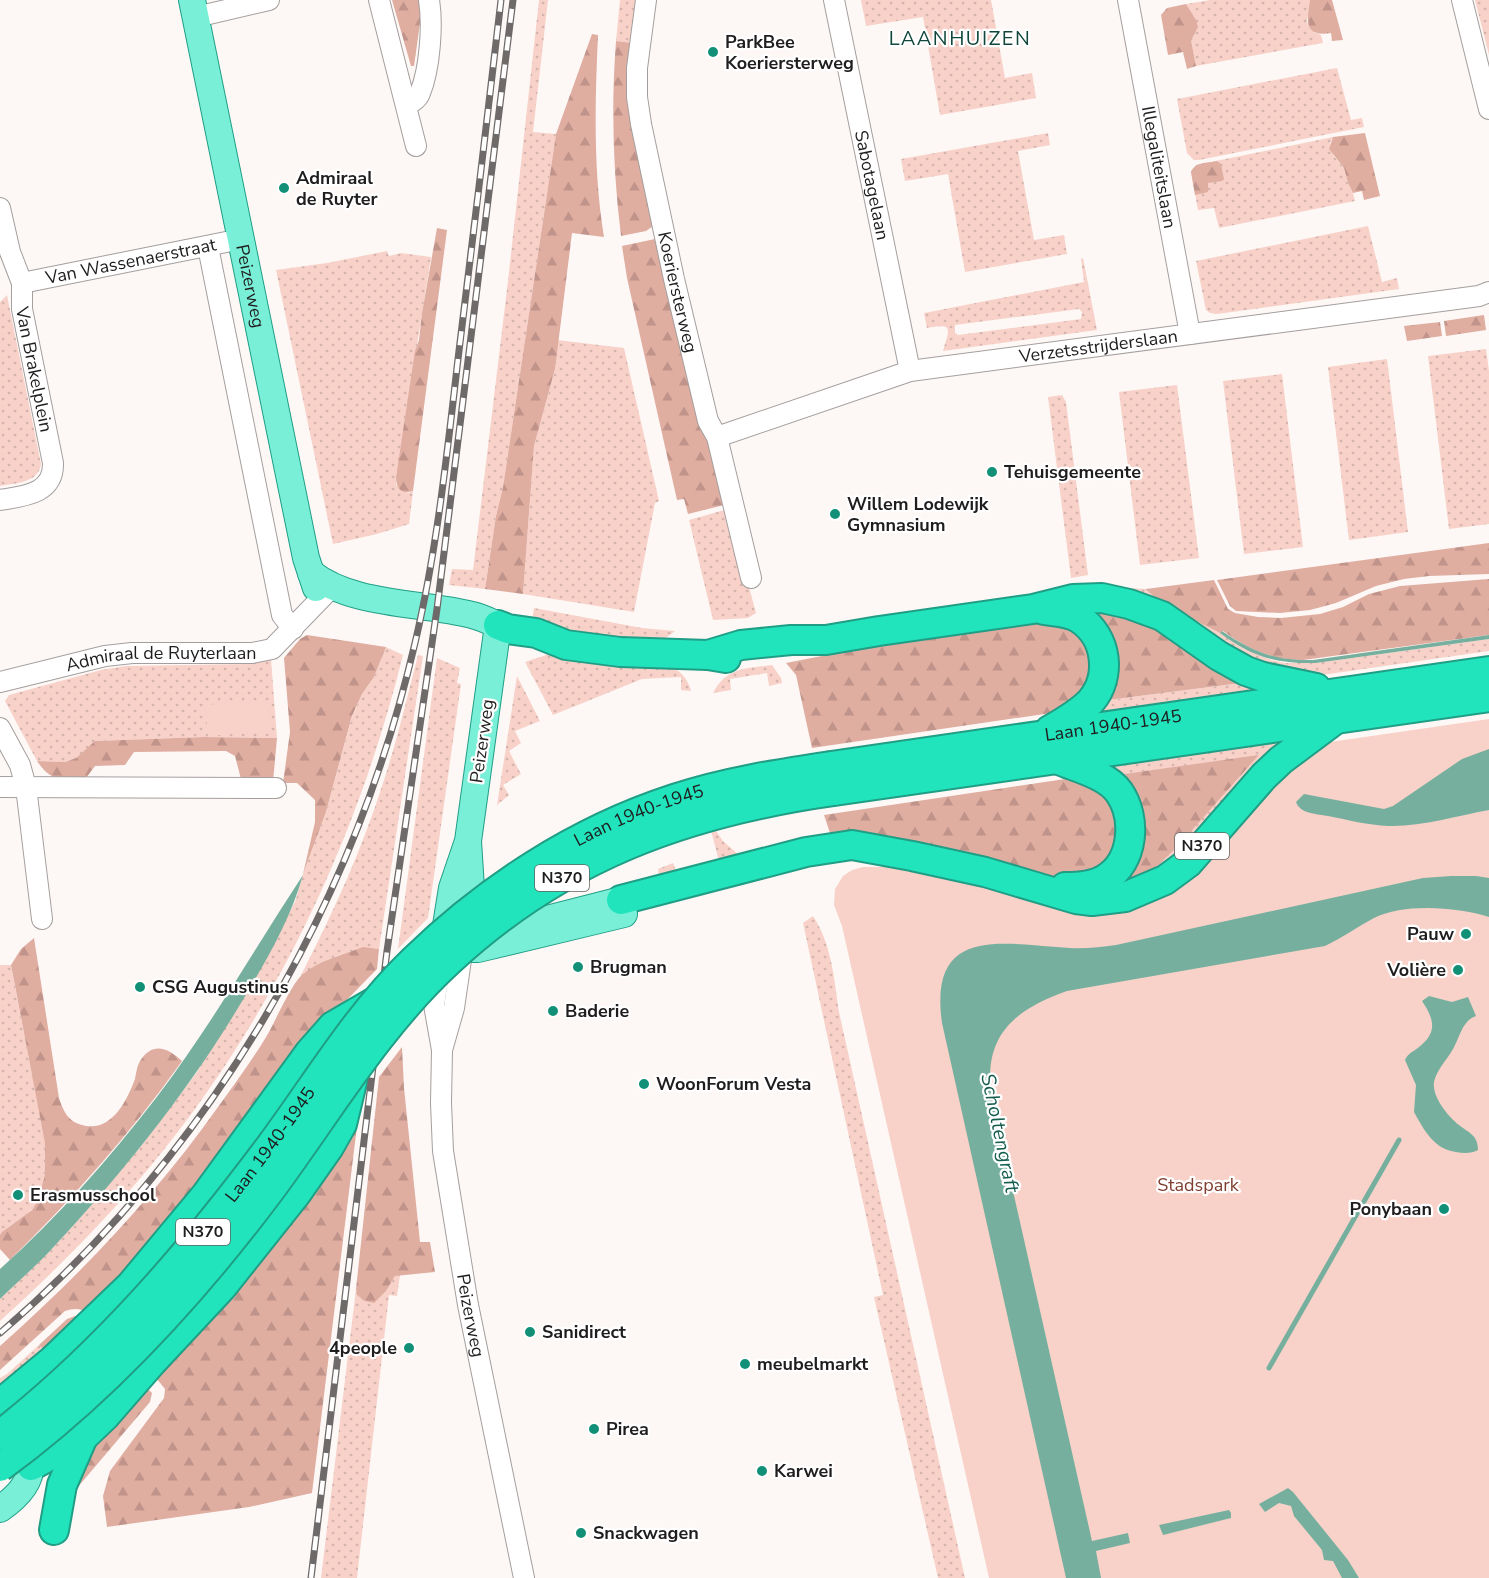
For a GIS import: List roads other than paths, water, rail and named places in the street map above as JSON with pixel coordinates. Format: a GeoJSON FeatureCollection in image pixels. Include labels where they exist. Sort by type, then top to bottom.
{"type":"FeatureCollection","features":[{"type":"Feature","properties":{"kind":"highway","name":"N370"},"geometry":{"type":"LineString","coordinates":[[497,633],[506,645],[535,650],[566,645],[620,652],[702,655],[743,662],[793,656],[826,640],[1033,609],[1073,599],[1102,598],[1150,610],[1174,622],[1219,656],[1246,671],[1338,706],[1264,776],[1188,863],[1165,880],[1137,894],[1092,901],[1076,899],[985,872],[890,853],[622,907]]}},
{"type":"Feature","properties":{"kind":"highway","name":"N370"},"geometry":{"type":"LineString","coordinates":[[1033,609],[1068,613],[1080,619],[1091,628],[1102,646],[1105,663],[1101,684],[1091,701],[1071,717],[1040,736]]}},
{"type":"Feature","properties":{"kind":"highway","name":"Laan 1940-1945"},"geometry":{"type":"LineString","coordinates":[[0,1435],[95,1352],[181,1260],[272,1144],[332,1058],[376,1001],[411,963],[481,901],[533,865],[601,828],[674,799],[742,781],[833,779],[1057,759],[1338,706],[1489,671]]}},
{"type":"Feature","properties":{"kind":"highway","name":"Laan 1940-1945"},"geometry":{"type":"LineString","coordinates":[[0,1467],[60,1418],[105,1377],[191,1288],[272,1188],[383,1034],[417,993],[449,961],[522,902],[607,853],[676,826],[833,779],[1040,736],[1338,706],[1489,697]]}},
{"type":"Feature","properties":{"kind":"highway","name":"N370"},"geometry":{"type":"LineString","coordinates":[[1036,886],[1075,887],[1099,882],[1116,870],[1130,838],[1131,822],[1120,793],[1095,775],[1057,759]]}},
{"type":"Feature","properties":{"kind":"highway","name":"N370"},"geometry":{"type":"LineString","coordinates":[[0,1404],[53,1360],[131,1285],[244,1145],[315,1045],[333,1026],[376,1001]]}},
{"type":"Feature","properties":{"kind":"highway","name":"N370"},"geometry":{"type":"LineString","coordinates":[[32,1466],[83,1437],[105,1416],[222,1287],[296,1194],[329,1148],[342,1124],[354,1074]]}},
{"type":"Feature","properties":{"kind":"highway","name":"N370"},"geometry":{"type":"LineString","coordinates":[[54,1530],[62,1485],[83,1437]]}},
{"type":"Feature","properties":{"kind":"main road","name":"Peizerweg"},"geometry":{"type":"LineString","coordinates":[[194,9],[306,558],[311,573],[338,607],[497,633],[468,841],[471,888],[458,939]]}},
{"type":"Feature","properties":{"kind":"main road"},"geometry":{"type":"LineString","coordinates":[[458,939],[622,907]]}},
{"type":"Feature","properties":{"kind":"main road"},"geometry":{"type":"LineString","coordinates":[[0,1420],[18,1432],[30,1455],[32,1466],[21,1492],[0,1509]]}},
{"type":"Feature","properties":{"kind":"street"},"geometry":{"type":"LineString","coordinates":[[194,9],[269,0]]}},
{"type":"Feature","properties":{"kind":"street"},"geometry":{"type":"LineString","coordinates":[[379,0],[416,146]]}},
{"type":"Feature","properties":{"kind":"street"},"geometry":{"type":"LineString","coordinates":[[407,105],[420,93],[429,49],[432,17],[429,0]]}},
{"type":"Feature","properties":{"kind":"street","name":"Koeriersterweg"},"geometry":{"type":"LineString","coordinates":[[646,0],[637,68],[637,97],[641,124],[674,279],[708,421],[717,437],[752,578]]}},
{"type":"Feature","properties":{"kind":"street","name":"Sabotagelaan"},"geometry":{"type":"LineString","coordinates":[[834,0],[910,371]]}},
{"type":"Feature","properties":{"kind":"street","name":"Illegaliteitslaan"},"geometry":{"type":"LineString","coordinates":[[1128,0],[1190,334]]}},
{"type":"Feature","properties":{"kind":"street"},"geometry":{"type":"LineString","coordinates":[[1462,0],[1489,109]]}},
{"type":"Feature","properties":{"kind":"street","name":"Van Brakelplein"},"geometry":{"type":"LineString","coordinates":[[0,208],[10,252],[22,283],[22,309],[53,463],[53,474],[45,486],[31,494],[0,500]]}},
{"type":"Feature","properties":{"kind":"street","name":"Van Wassenaerstraat"},"geometry":{"type":"LineString","coordinates":[[22,283],[241,239]]}},
{"type":"Feature","properties":{"kind":"street","name":"Peizerweg"},"geometry":{"type":"LineString","coordinates":[[207,247],[282,615],[293,628]]}},
{"type":"Feature","properties":{"kind":"street","name":"Verzetsstrijderslaan"},"geometry":{"type":"LineString","coordinates":[[717,437],[910,371],[1479,296],[1489,292]]}},
{"type":"Feature","properties":{"kind":"street","name":"Admiraal de Ruyterlaan"},"geometry":{"type":"LineString","coordinates":[[0,682],[105,656],[132,653],[252,653],[265,651],[272,649],[328,592]]}},
{"type":"Feature","properties":{"kind":"street"},"geometry":{"type":"LineString","coordinates":[[0,729],[20,765],[26,787],[42,919]]}},
{"type":"Feature","properties":{"kind":"street"},"geometry":{"type":"LineString","coordinates":[[0,787],[276,788]]}},
{"type":"Feature","properties":{"kind":"street","name":"Peizerweg"},"geometry":{"type":"LineString","coordinates":[[458,939],[434,1005],[442,1050],[443,1151],[456,1237],[524,1578]]}},
{"type":"Feature","properties":{"kind":"waterway"},"geometry":{"type":"LineString","coordinates":[[1269,1368],[1399,1140]]}},
{"type":"Feature","properties":{"kind":"railway"},"geometry":{"type":"LineString","coordinates":[[0,1333],[75,1263],[144,1188],[206,1107],[262,1021],[311,932],[353,838],[388,742],[423,608],[445,466],[501,0]]}},
{"type":"Feature","properties":{"kind":"railway"},"geometry":{"type":"LineString","coordinates":[[311,1578],[387,951],[437,609],[513,0]]}},
{"type":"Feature","properties":{"kind":"place","name":"ParkBee Koeriersterweg"},"geometry":{"type":"Point","coordinates":[713,52]}},
{"type":"Feature","properties":{"kind":"place","name":"Admiraal de Ruyter"},"geometry":{"type":"Point","coordinates":[284,188]}},
{"type":"Feature","properties":{"kind":"place","name":"Tehuisgemeente"},"geometry":{"type":"Point","coordinates":[992,472]}},
{"type":"Feature","properties":{"kind":"place","name":"Willem Lodewijk Gymnasium"},"geometry":{"type":"Point","coordinates":[835,514]}},
{"type":"Feature","properties":{"kind":"place","name":"Pauw"},"geometry":{"type":"Point","coordinates":[1466,934]}},
{"type":"Feature","properties":{"kind":"place","name":"Brugman"},"geometry":{"type":"Point","coordinates":[578,967]}},
{"type":"Feature","properties":{"kind":"place","name":"Volière"},"geometry":{"type":"Point","coordinates":[1458,970]}},
{"type":"Feature","properties":{"kind":"place","name":"CSG Augustinus"},"geometry":{"type":"Point","coordinates":[140,987]}},
{"type":"Feature","properties":{"kind":"place","name":"Baderie"},"geometry":{"type":"Point","coordinates":[553,1011]}},
{"type":"Feature","properties":{"kind":"place","name":"WoonForum Vesta"},"geometry":{"type":"Point","coordinates":[644,1084]}},
{"type":"Feature","properties":{"kind":"place","name":"Erasmusschool"},"geometry":{"type":"Point","coordinates":[18,1195]}},
{"type":"Feature","properties":{"kind":"place","name":"Ponybaan"},"geometry":{"type":"Point","coordinates":[1444,1209]}},
{"type":"Feature","properties":{"kind":"place","name":"Sanidirect"},"geometry":{"type":"Point","coordinates":[530,1332]}},
{"type":"Feature","properties":{"kind":"place","name":"4people"},"geometry":{"type":"Point","coordinates":[409,1348]}},
{"type":"Feature","properties":{"kind":"place","name":"meubelmarkt"},"geometry":{"type":"Point","coordinates":[745,1364]}},
{"type":"Feature","properties":{"kind":"place","name":"Pirea"},"geometry":{"type":"Point","coordinates":[594,1429]}},
{"type":"Feature","properties":{"kind":"place","name":"Karwei"},"geometry":{"type":"Point","coordinates":[762,1471]}},
{"type":"Feature","properties":{"kind":"place","name":"Snackwagen"},"geometry":{"type":"Point","coordinates":[581,1533]}},
{"type":"Feature","properties":{"kind":"district","name":"LAANHUIZEN"},"geometry":{"type":"Point","coordinates":[960,38]}},
{"type":"Feature","properties":{"kind":"water label","name":"Scholtengraft"},"geometry":{"type":"Point","coordinates":[1000,1133]}},
{"type":"Feature","properties":{"kind":"park label","name":"Stadspark"},"geometry":{"type":"Point","coordinates":[1198,1185]}}]}
